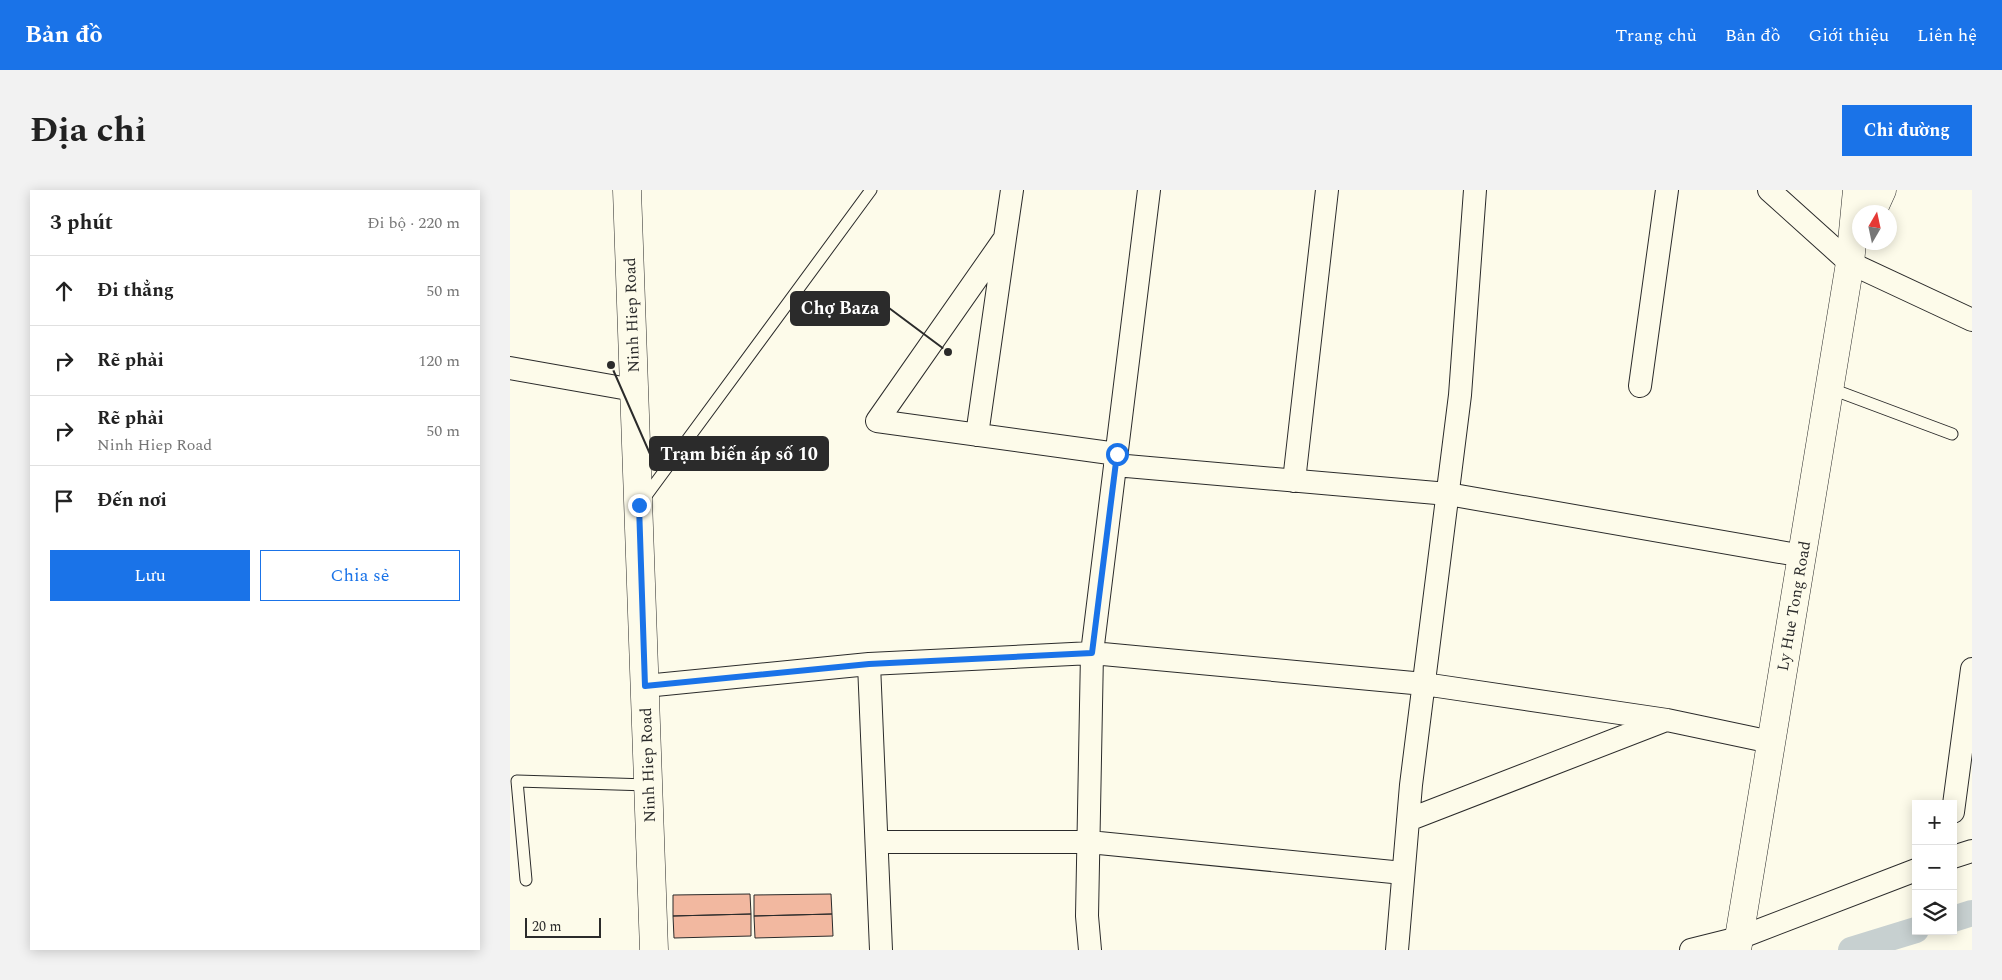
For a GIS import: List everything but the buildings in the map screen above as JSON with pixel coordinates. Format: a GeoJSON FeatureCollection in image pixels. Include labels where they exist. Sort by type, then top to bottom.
{"type":"FeatureCollection","features":[{"type":"Feature","properties":{"kind":"main road","name":"Ninh Hiep Road"},"geometry":{"type":"LineString","coordinates":[[627,190],[654,950]]}},
{"type":"Feature","properties":{"kind":"main road","name":"Ly Hue Tong Road"},"geometry":{"type":"LineString","coordinates":[[1738,944],[1829,388],[1855,252],[1874,195]]}},
{"type":"Feature","properties":{"kind":"street"},"geometry":{"type":"LineString","coordinates":[[977,435],[1012,190]]}},
{"type":"Feature","properties":{"kind":"street"},"geometry":{"type":"LineString","coordinates":[[1090,950],[1087,916],[1092,653],[1149,190]]}},
{"type":"Feature","properties":{"kind":"street"},"geometry":{"type":"LineString","coordinates":[[1294,481],[1327,190]]}},
{"type":"Feature","properties":{"kind":"street"},"geometry":{"type":"LineString","coordinates":[[1397,950],[1408,820],[1460,395],[1476,190]]}},
{"type":"Feature","properties":{"kind":"street"},"geometry":{"type":"LineString","coordinates":[[1640,386],[1667,190]]}},
{"type":"Feature","properties":{"kind":"street"},"geometry":{"type":"LineString","coordinates":[[1769,190],[1855,252],[1972,320]]}},
{"type":"Feature","properties":{"kind":"street"},"geometry":{"type":"LineString","coordinates":[[1005,238],[877,421],[977,435],[1116,460],[1294,481],[1448,494],[1803,556]]}},
{"type":"Feature","properties":{"kind":"street"},"geometry":{"type":"LineString","coordinates":[[510,368],[634,390]]}},
{"type":"Feature","properties":{"kind":"street"},"geometry":{"type":"LineString","coordinates":[[645,686],[869,664],[1092,653],[1424,684],[1667,720],[1771,742]]}},
{"type":"Feature","properties":{"kind":"street"},"geometry":{"type":"LineString","coordinates":[[869,664],[881,950]]}},
{"type":"Feature","properties":{"kind":"street"},"geometry":{"type":"LineString","coordinates":[[1955,800],[1969,712],[1972,670]]}},
{"type":"Feature","properties":{"kind":"street"},"geometry":{"type":"LineString","coordinates":[[1408,820],[1667,720]]}},
{"type":"Feature","properties":{"kind":"street"},"geometry":{"type":"LineString","coordinates":[[877,842],[1089,842],[1404,874]]}},
{"type":"Feature","properties":{"kind":"street"},"geometry":{"type":"LineString","coordinates":[[1957,855],[1972,851]]}},
{"type":"Feature","properties":{"kind":"street"},"geometry":{"type":"LineString","coordinates":[[1691,950],[1738,944],[1912,872]]}},
{"type":"Feature","properties":{"kind":"lane"},"geometry":{"type":"LineString","coordinates":[[639,505],[871,190]]}},
{"type":"Feature","properties":{"kind":"lane"},"geometry":{"type":"LineString","coordinates":[[1829,388],[1952,434]]}},
{"type":"Feature","properties":{"kind":"lane"},"geometry":{"type":"LineString","coordinates":[[526,880],[514,781],[648,786]]}},
{"type":"Feature","properties":{"kind":"waterway"},"geometry":{"type":"LineString","coordinates":[[1957,918],[1972,913]]}},
{"type":"Feature","properties":{"kind":"waterway"},"geometry":{"type":"LineString","coordinates":[[1851,950],[1912,931]]}},
{"type":"Feature","properties":{"kind":"place","name":"Chợ Baza"},"geometry":{"type":"Point","coordinates":[948,352]}},
{"type":"Feature","properties":{"kind":"place","name":"Trạm biến áp số 10"},"geometry":{"type":"Point","coordinates":[611,365]}},
{"type":"Feature","properties":{"kind":"route"},"geometry":{"type":"LineString","coordinates":[[639,505],[645,686],[869,664],[1092,653],[1117,454]]}}]}
